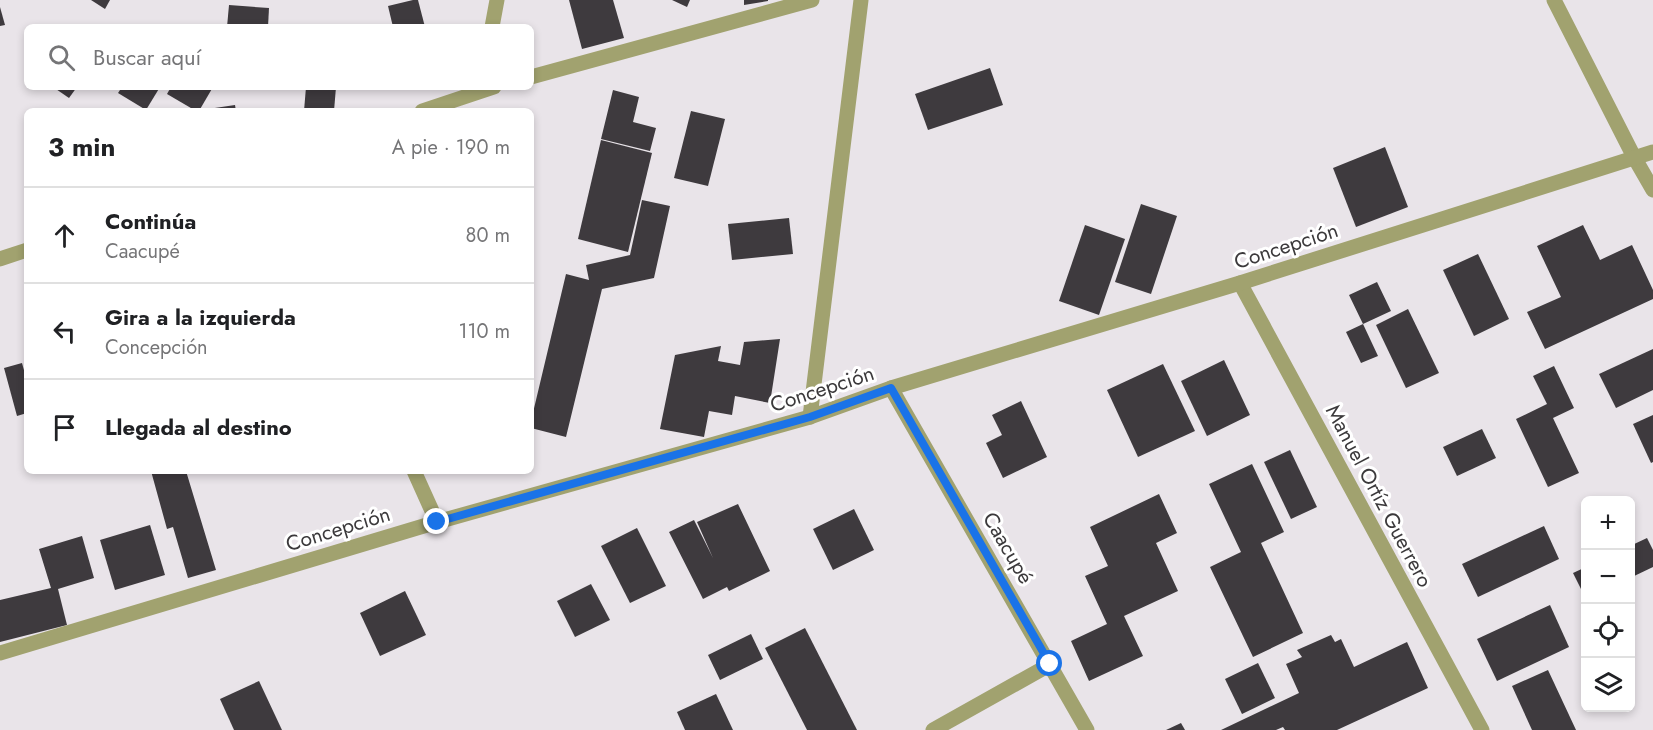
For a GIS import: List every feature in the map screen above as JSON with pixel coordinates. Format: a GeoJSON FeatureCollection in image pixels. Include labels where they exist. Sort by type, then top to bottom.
{"type":"FeatureCollection","features":[{"type":"Feature","properties":{"kind":"street"},"geometry":{"type":"LineString","coordinates":[[493,24],[497,0]]}},
{"type":"Feature","properties":{"kind":"street"},"geometry":{"type":"LineString","coordinates":[[534,76],[812,0]]}},
{"type":"Feature","properties":{"kind":"street"},"geometry":{"type":"LineString","coordinates":[[810,417],[861,0]]}},
{"type":"Feature","properties":{"kind":"street"},"geometry":{"type":"LineString","coordinates":[[1554,0],[1653,190]]}},
{"type":"Feature","properties":{"kind":"street"},"geometry":{"type":"LineString","coordinates":[[431,108],[481,90]]}},
{"type":"Feature","properties":{"kind":"street","name":"Concepción"},"geometry":{"type":"LineString","coordinates":[[0,653],[437,522],[810,417],[891,388],[1240,283],[1653,152]]}},
{"type":"Feature","properties":{"kind":"street"},"geometry":{"type":"LineString","coordinates":[[0,259],[24,251]]}},
{"type":"Feature","properties":{"kind":"street","name":"Manuel Ortíz Guerrero"},"geometry":{"type":"LineString","coordinates":[[1240,283],[1482,730]]}},
{"type":"Feature","properties":{"kind":"street","name":"Caacupé"},"geometry":{"type":"LineString","coordinates":[[891,388],[1088,730]]}},
{"type":"Feature","properties":{"kind":"street"},"geometry":{"type":"LineString","coordinates":[[415,474],[437,522]]}},
{"type":"Feature","properties":{"kind":"street"},"geometry":{"type":"LineString","coordinates":[[933,730],[1050,664]]}},
{"type":"Feature","properties":{"kind":"building"},"geometry":{"type":"Polygon","coordinates":[[[91,0],[110,0],[105,9],[91,0]]]}},
{"type":"Feature","properties":{"kind":"building"},"geometry":{"type":"Polygon","coordinates":[[[418,0],[424,24],[392,24],[388,6],[418,0]]]}},
{"type":"Feature","properties":{"kind":"building"},"geometry":{"type":"Polygon","coordinates":[[[569,0],[613,0],[624,38],[582,49],[569,0]]]}},
{"type":"Feature","properties":{"kind":"building"},"geometry":{"type":"Polygon","coordinates":[[[672,0],[690,0],[687,7],[672,0]]]}},
{"type":"Feature","properties":{"kind":"building"},"geometry":{"type":"Polygon","coordinates":[[[744,0],[768,0],[768,1],[744,5],[744,0]]]}},
{"type":"Feature","properties":{"kind":"building"},"geometry":{"type":"Polygon","coordinates":[[[229,5],[269,8],[268,24],[227,24],[229,5]]]}},
{"type":"Feature","properties":{"kind":"building"},"geometry":{"type":"Polygon","coordinates":[[[0,7],[5,25],[0,26],[0,7]]]}},
{"type":"Feature","properties":{"kind":"building"},"geometry":{"type":"Polygon","coordinates":[[[990,68],[1003,105],[928,130],[915,94],[990,68]]]}},
{"type":"Feature","properties":{"kind":"building"},"geometry":{"type":"Polygon","coordinates":[[[57,90],[75,90],[69,98],[57,90]]]}},
{"type":"Feature","properties":{"kind":"building"},"geometry":{"type":"Polygon","coordinates":[[[120,90],[158,90],[147,108],[143,108],[118,93],[120,90]]]}},
{"type":"Feature","properties":{"kind":"building"},"geometry":{"type":"Polygon","coordinates":[[[169,90],[211,90],[201,108],[191,108],[167,94],[169,90]]]}},
{"type":"Feature","properties":{"kind":"building"},"geometry":{"type":"Polygon","coordinates":[[[306,90],[336,90],[334,108],[304,108],[306,90]]]}},
{"type":"Feature","properties":{"kind":"building"},"geometry":{"type":"Polygon","coordinates":[[[613,90],[639,97],[633,122],[656,128],[650,151],[601,139],[613,90]]]}},
{"type":"Feature","properties":{"kind":"building"},"geometry":{"type":"Polygon","coordinates":[[[235,105],[236,108],[215,108],[235,105]]]}},
{"type":"Feature","properties":{"kind":"building"},"geometry":{"type":"Polygon","coordinates":[[[691,111],[725,119],[708,186],[674,178],[691,111]]]}},
{"type":"Feature","properties":{"kind":"building"},"geometry":{"type":"Polygon","coordinates":[[[601,140],[652,153],[628,252],[578,239],[601,140]]]}},
{"type":"Feature","properties":{"kind":"building"},"geometry":{"type":"Polygon","coordinates":[[[1385,147],[1408,207],[1356,227],[1333,168],[1385,147]]]}},
{"type":"Feature","properties":{"kind":"building"},"geometry":{"type":"Polygon","coordinates":[[[642,200],[670,206],[654,278],[602,289],[566,437],[534,429],[534,408],[566,274],[589,280],[586,265],[630,255],[642,200]]]}},
{"type":"Feature","properties":{"kind":"building"},"geometry":{"type":"Polygon","coordinates":[[[1141,204],[1177,216],[1151,294],[1115,282],[1141,204]]]}},
{"type":"Feature","properties":{"kind":"building"},"geometry":{"type":"Polygon","coordinates":[[[789,218],[793,254],[732,260],[728,224],[789,218]]]}},
{"type":"Feature","properties":{"kind":"building"},"geometry":{"type":"Polygon","coordinates":[[[1085,225],[1125,239],[1099,315],[1059,301],[1085,225]]]}},
{"type":"Feature","properties":{"kind":"building"},"geometry":{"type":"Polygon","coordinates":[[[1583,225],[1600,260],[1632,245],[1653,290],[1653,299],[1545,349],[1527,312],[1561,297],[1537,246],[1583,225]]]}},
{"type":"Feature","properties":{"kind":"building"},"geometry":{"type":"Polygon","coordinates":[[[1478,254],[1509,319],[1474,336],[1443,270],[1478,254]]]}},
{"type":"Feature","properties":{"kind":"building"},"geometry":{"type":"Polygon","coordinates":[[[1377,282],[1391,311],[1363,324],[1349,295],[1377,282]]]}},
{"type":"Feature","properties":{"kind":"building"},"geometry":{"type":"Polygon","coordinates":[[[1408,309],[1439,373],[1406,388],[1376,325],[1408,309]]]}},
{"type":"Feature","properties":{"kind":"building"},"geometry":{"type":"Polygon","coordinates":[[[1363,324],[1378,356],[1361,363],[1346,332],[1363,324]]]}},
{"type":"Feature","properties":{"kind":"building"},"geometry":{"type":"Polygon","coordinates":[[[780,339],[770,403],[735,396],[732,415],[709,411],[704,437],[660,429],[675,355],[721,346],[718,361],[740,365],[744,342],[780,339]]]}},
{"type":"Feature","properties":{"kind":"building"},"geometry":{"type":"Polygon","coordinates":[[[1653,349],[1653,390],[1616,408],[1599,374],[1653,349]]]}},
{"type":"Feature","properties":{"kind":"building"},"geometry":{"type":"Polygon","coordinates":[[[1224,360],[1250,415],[1207,436],[1181,381],[1224,360]]]}},
{"type":"Feature","properties":{"kind":"building"},"geometry":{"type":"Polygon","coordinates":[[[22,363],[24,414],[17,416],[4,368],[22,363]]]}},
{"type":"Feature","properties":{"kind":"building"},"geometry":{"type":"Polygon","coordinates":[[[1163,364],[1195,431],[1138,457],[1107,390],[1163,364]]]}},
{"type":"Feature","properties":{"kind":"building"},"geometry":{"type":"Polygon","coordinates":[[[1554,366],[1574,408],[1553,418],[1579,473],[1548,487],[1516,419],[1547,404],[1533,376],[1554,366]]]}},
{"type":"Feature","properties":{"kind":"building"},"geometry":{"type":"Polygon","coordinates":[[[1021,401],[1047,457],[1003,478],[986,443],[1002,435],[992,415],[1021,401]]]}},
{"type":"Feature","properties":{"kind":"building"},"geometry":{"type":"Polygon","coordinates":[[[1653,415],[1653,462],[1651,463],[1633,424],[1653,415]]]}},
{"type":"Feature","properties":{"kind":"building"},"geometry":{"type":"Polygon","coordinates":[[[1482,429],[1496,458],[1457,476],[1443,447],[1482,429]]]}},
{"type":"Feature","properties":{"kind":"building"},"geometry":{"type":"Polygon","coordinates":[[[1290,450],[1317,507],[1291,519],[1264,462],[1290,450]]]}},
{"type":"Feature","properties":{"kind":"building"},"geometry":{"type":"Polygon","coordinates":[[[1252,464],[1284,532],[1261,543],[1303,633],[1253,657],[1210,567],[1241,552],[1209,484],[1252,464]]]}},
{"type":"Feature","properties":{"kind":"building"},"geometry":{"type":"Polygon","coordinates":[[[152,474],[187,474],[216,570],[188,578],[173,527],[167,529],[152,474]]]}},
{"type":"Feature","properties":{"kind":"building"},"geometry":{"type":"Polygon","coordinates":[[[1159,494],[1177,533],[1156,543],[1178,591],[1124,616],[1143,656],[1089,681],[1071,641],[1107,624],[1085,576],[1108,566],[1090,527],[1159,494]]]}},
{"type":"Feature","properties":{"kind":"building"},"geometry":{"type":"Polygon","coordinates":[[[738,504],[770,571],[729,591],[727,587],[703,599],[669,532],[694,520],[713,558],[697,522],[738,504]]]}},
{"type":"Feature","properties":{"kind":"building"},"geometry":{"type":"Polygon","coordinates":[[[854,509],[874,550],[833,570],[813,529],[854,509]]]}},
{"type":"Feature","properties":{"kind":"building"},"geometry":{"type":"Polygon","coordinates":[[[150,525],[165,575],[115,590],[100,540],[150,525]]]}},
{"type":"Feature","properties":{"kind":"building"},"geometry":{"type":"Polygon","coordinates":[[[1544,526],[1559,559],[1478,597],[1462,564],[1544,526]]]}},
{"type":"Feature","properties":{"kind":"building"},"geometry":{"type":"Polygon","coordinates":[[[637,528],[666,586],[630,603],[601,546],[637,528]]]}},
{"type":"Feature","properties":{"kind":"building"},"geometry":{"type":"Polygon","coordinates":[[[82,536],[94,578],[58,589],[67,625],[0,642],[0,600],[51,588],[39,549],[82,536]]]}},
{"type":"Feature","properties":{"kind":"building"},"geometry":{"type":"Polygon","coordinates":[[[1647,538],[1653,550],[1653,567],[1635,576],[1635,550],[1635,544],[1647,538]]]}},
{"type":"Feature","properties":{"kind":"building"},"geometry":{"type":"Polygon","coordinates":[[[1581,569],[1581,589],[1573,573],[1581,569]]]}},
{"type":"Feature","properties":{"kind":"building"},"geometry":{"type":"Polygon","coordinates":[[[591,584],[610,620],[575,637],[557,601],[591,584]]]}},
{"type":"Feature","properties":{"kind":"building"},"geometry":{"type":"Polygon","coordinates":[[[405,591],[426,635],[380,656],[360,613],[405,591]]]}},
{"type":"Feature","properties":{"kind":"building"},"geometry":{"type":"Polygon","coordinates":[[[1550,605],[1569,647],[1497,681],[1477,639],[1550,605]]]}},
{"type":"Feature","properties":{"kind":"building"},"geometry":{"type":"Polygon","coordinates":[[[805,628],[857,730],[807,730],[765,648],[805,628]]]}},
{"type":"Feature","properties":{"kind":"building"},"geometry":{"type":"Polygon","coordinates":[[[751,634],[763,659],[720,680],[708,655],[751,634]]]}},
{"type":"Feature","properties":{"kind":"building"},"geometry":{"type":"Polygon","coordinates":[[[1331,635],[1335,642],[1341,639],[1354,667],[1407,642],[1428,688],[1337,730],[1285,730],[1283,727],[1276,730],[1221,730],[1299,693],[1286,664],[1302,657],[1297,650],[1331,635]]]}},
{"type":"Feature","properties":{"kind":"building"},"geometry":{"type":"Polygon","coordinates":[[[1258,663],[1275,698],[1242,714],[1225,679],[1258,663]]]}},
{"type":"Feature","properties":{"kind":"building"},"geometry":{"type":"Polygon","coordinates":[[[1548,670],[1576,730],[1532,730],[1512,686],[1548,670]]]}},
{"type":"Feature","properties":{"kind":"building"},"geometry":{"type":"Polygon","coordinates":[[[259,681],[282,730],[234,730],[220,699],[259,681]]]}},
{"type":"Feature","properties":{"kind":"building"},"geometry":{"type":"Polygon","coordinates":[[[716,694],[733,730],[685,730],[677,712],[716,694]]]}},
{"type":"Feature","properties":{"kind":"building"},"geometry":{"type":"Polygon","coordinates":[[[1181,723],[1185,730],[1166,730],[1181,723]]]}},
{"type":"Feature","properties":{"kind":"route"},"geometry":{"type":"LineString","coordinates":[[437,522],[810,417],[891,388],[1050,664]]}}]}
